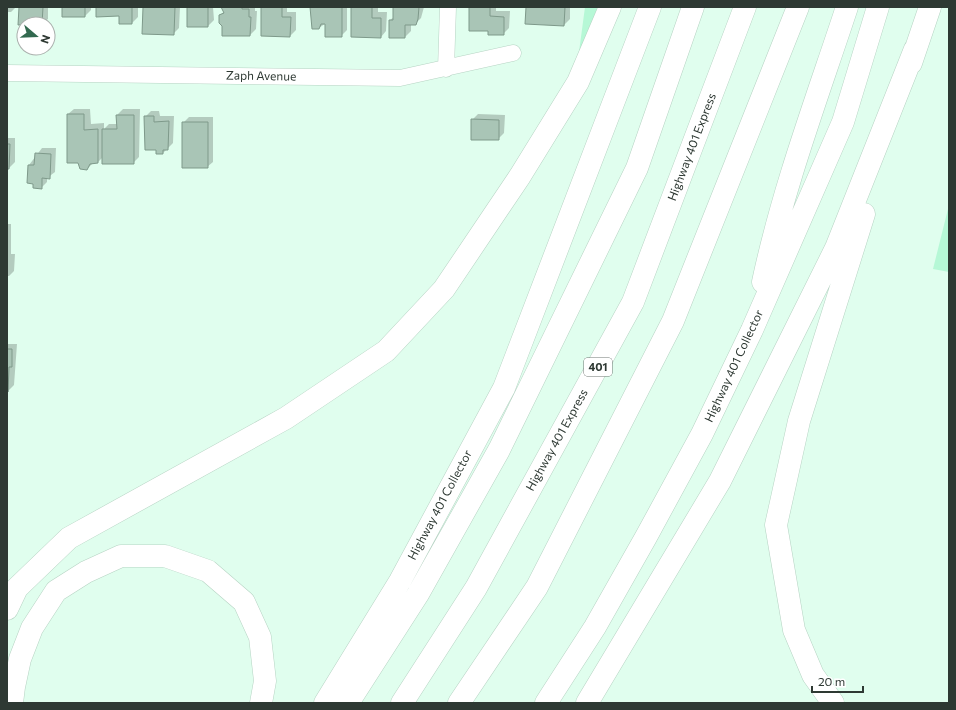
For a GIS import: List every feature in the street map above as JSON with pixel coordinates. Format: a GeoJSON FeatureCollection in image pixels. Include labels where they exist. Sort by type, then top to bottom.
{"type":"FeatureCollection","features":[{"type":"Feature","properties":{"kind":"highway"},"geometry":{"type":"LineString","coordinates":[[7,609],[17,588],[69,538],[286,418],[386,351],[444,289],[520,176],[578,82],[610,7]]}},
{"type":"Feature","properties":{"kind":"highway","name":"Highway 401 Collector"},"geometry":{"type":"LineString","coordinates":[[324,703],[400,581],[504,388],[650,7]]}},
{"type":"Feature","properties":{"kind":"highway"},"geometry":{"type":"LineString","coordinates":[[348,703],[418,594],[499,450],[637,168],[693,7]]}},
{"type":"Feature","properties":{"kind":"highway","name":"Highway 401 Express"},"geometry":{"type":"LineString","coordinates":[[402,703],[476,588],[633,302],[745,7]]}},
{"type":"Feature","properties":{"kind":"highway"},"geometry":{"type":"LineString","coordinates":[[459,703],[537,587],[673,321],[798,7]]}},
{"type":"Feature","properties":{"kind":"highway"},"geometry":{"type":"LineString","coordinates":[[752,330],[770,249],[800,147],[847,7]]}},
{"type":"Feature","properties":{"kind":"highway","name":"Highway 401 Collector"},"geometry":{"type":"LineString","coordinates":[[546,703],[595,627],[646,537],[702,434],[752,330],[843,122],[878,7]]}},
{"type":"Feature","properties":{"kind":"highway"},"geometry":{"type":"LineString","coordinates":[[587,703],[720,481],[836,248],[915,49],[930,7]]}},
{"type":"Feature","properties":{"kind":"highway"},"geometry":{"type":"LineString","coordinates":[[832,703],[813,675],[794,630],[776,525],[799,420],[915,49]]}},
{"type":"Feature","properties":{"kind":"highway"},"geometry":{"type":"LineString","coordinates":[[12,703],[20,659],[32,628],[56,590],[86,572],[121,556],[165,556],[208,571],[244,602],[260,637],[265,681],[261,703]]}},
{"type":"Feature","properties":{"kind":"street"},"geometry":{"type":"LineString","coordinates":[[446,69],[448,7]]}},
{"type":"Feature","properties":{"kind":"street","name":"Zaph Avenue"},"geometry":{"type":"LineString","coordinates":[[7,73],[400,78],[513,53]]}},
{"type":"Feature","properties":{"kind":"green space"},"geometry":{"type":"Polygon","coordinates":[[[585,7],[599,7],[575,82],[585,7]]]}},
{"type":"Feature","properties":{"kind":"green space"},"geometry":{"type":"Polygon","coordinates":[[[949,205],[949,272],[933,269],[949,205]]]}},
{"type":"Feature","properties":{"kind":"building"},"geometry":{"type":"Polygon","coordinates":[[[19,7],[43,7],[42,16],[18,16],[19,7]]]}},
{"type":"Feature","properties":{"kind":"building"},"geometry":{"type":"Polygon","coordinates":[[[62,7],[85,7],[85,17],[62,17],[62,7]]]}},
{"type":"Feature","properties":{"kind":"building"},"geometry":{"type":"Polygon","coordinates":[[[96,7],[132,7],[132,24],[119,24],[119,16],[96,17],[96,7]]]}},
{"type":"Feature","properties":{"kind":"building"},"geometry":{"type":"Polygon","coordinates":[[[143,7],[175,7],[174,35],[142,34],[143,7]]]}},
{"type":"Feature","properties":{"kind":"building"},"geometry":{"type":"Polygon","coordinates":[[[187,7],[208,7],[208,27],[187,27],[187,7]]]}},
{"type":"Feature","properties":{"kind":"building"},"geometry":{"type":"Polygon","coordinates":[[[221,7],[242,7],[242,9],[249,9],[249,17],[251,17],[250,36],[222,36],[222,26],[219,23],[219,15],[224,13],[221,7]]]}},
{"type":"Feature","properties":{"kind":"building"},"geometry":{"type":"Polygon","coordinates":[[[261,7],[282,7],[282,17],[291,17],[290,37],[261,36],[261,7]]]}},
{"type":"Feature","properties":{"kind":"building"},"geometry":{"type":"Polygon","coordinates":[[[310,7],[342,7],[342,37],[325,37],[325,24],[321,24],[319,29],[312,29],[310,7]]]}},
{"type":"Feature","properties":{"kind":"building"},"geometry":{"type":"Polygon","coordinates":[[[351,7],[372,7],[372,18],[381,18],[381,38],[351,37],[351,7]]]}},
{"type":"Feature","properties":{"kind":"building"},"geometry":{"type":"Polygon","coordinates":[[[393,7],[419,7],[416,25],[405,25],[405,38],[389,38],[389,20],[393,20],[393,7]]]}},
{"type":"Feature","properties":{"kind":"building"},"geometry":{"type":"Polygon","coordinates":[[[469,7],[490,7],[490,16],[504,17],[504,35],[488,35],[488,31],[469,31],[469,7]]]}},
{"type":"Feature","properties":{"kind":"building"},"geometry":{"type":"Polygon","coordinates":[[[526,7],[565,7],[564,26],[525,24],[526,7]]]}},
{"type":"Feature","properties":{"kind":"building"},"geometry":{"type":"Polygon","coordinates":[[[67,114],[84,114],[84,130],[98,129],[98,163],[90,164],[87,170],[80,169],[78,163],[67,163],[67,114]]]}},
{"type":"Feature","properties":{"kind":"building"},"geometry":{"type":"Polygon","coordinates":[[[116,115],[134,115],[134,164],[102,164],[102,129],[117,129],[116,115]]]}},
{"type":"Feature","properties":{"kind":"building"},"geometry":{"type":"Polygon","coordinates":[[[144,116],[154,116],[154,122],[169,121],[168,150],[163,150],[163,154],[156,154],[156,150],[145,150],[144,116]]]}},
{"type":"Feature","properties":{"kind":"building"},"geometry":{"type":"Polygon","coordinates":[[[471,119],[499,120],[499,140],[471,140],[471,119]]]}},
{"type":"Feature","properties":{"kind":"building"},"geometry":{"type":"Polygon","coordinates":[[[182,122],[208,122],[208,168],[182,168],[182,122]]]}},
{"type":"Feature","properties":{"kind":"building"},"geometry":{"type":"Polygon","coordinates":[[[7,144],[10,144],[9,169],[7,169],[7,144]]]}},
{"type":"Feature","properties":{"kind":"building"},"geometry":{"type":"Polygon","coordinates":[[[35,153],[51,154],[50,179],[42,178],[42,189],[33,188],[33,184],[27,183],[28,165],[34,165],[35,153]]]}},
{"type":"Feature","properties":{"kind":"building"},"geometry":{"type":"Polygon","coordinates":[[[7,349],[12,349],[12,367],[9,367],[8,392],[7,349]]]}}]}
